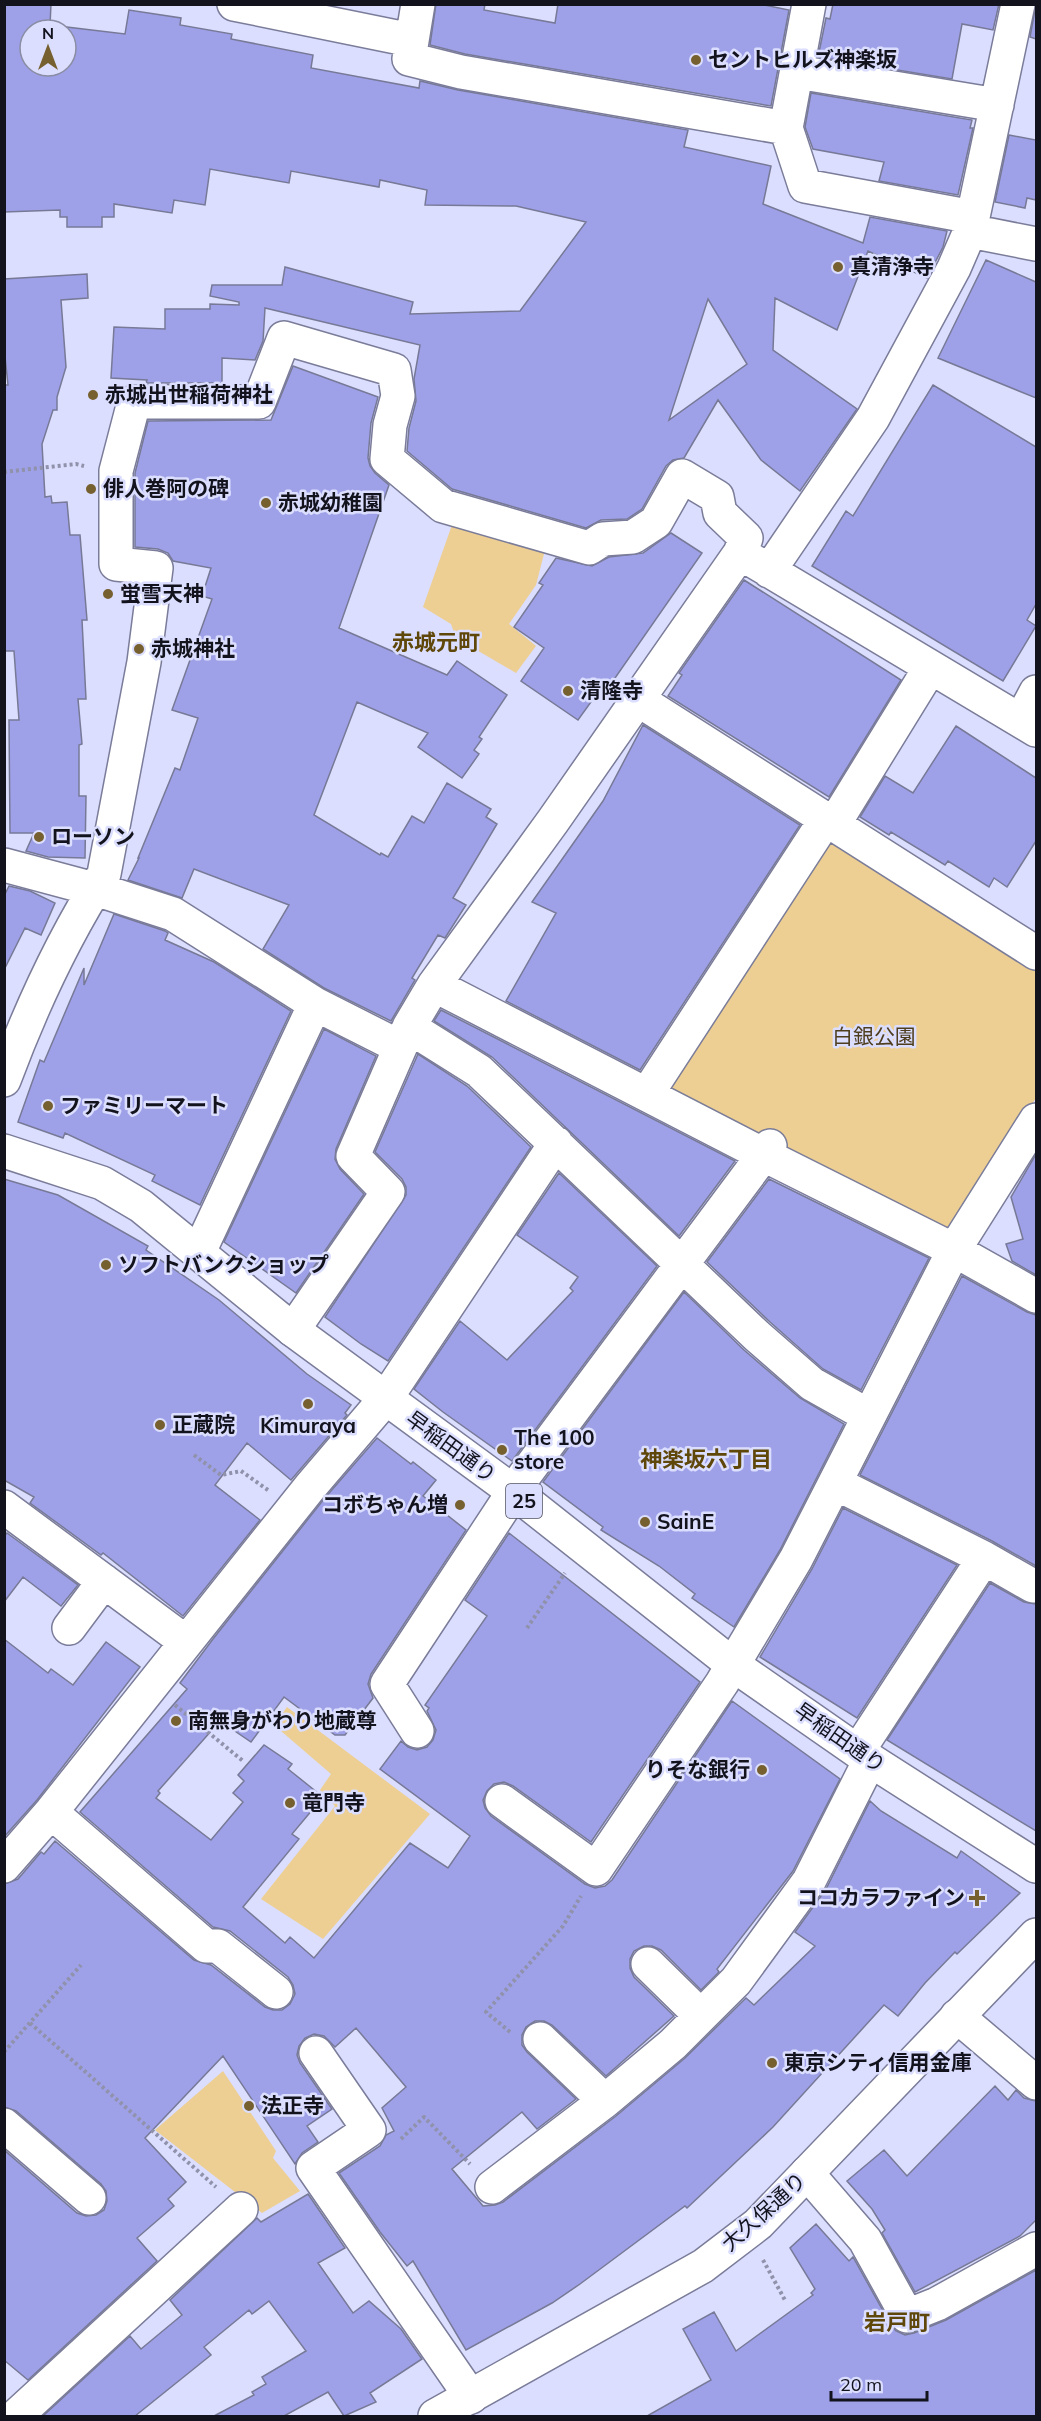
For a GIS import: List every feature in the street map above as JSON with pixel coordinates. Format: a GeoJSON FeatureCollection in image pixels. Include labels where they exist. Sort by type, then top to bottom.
{"type":"FeatureCollection","features":[{"type":"Feature","properties":{"kind":"street"},"geometry":{"type":"LineString","coordinates":[[234,4],[411,40]]}},
{"type":"Feature","properties":{"kind":"street"},"geometry":{"type":"LineString","coordinates":[[418,4],[409,59],[461,72],[786,128]]}},
{"type":"Feature","properties":{"kind":"street"},"geometry":{"type":"LineString","coordinates":[[809,4],[786,128],[805,186],[972,224],[1036,244]]}},
{"type":"Feature","properties":{"kind":"street"},"geometry":{"type":"LineString","coordinates":[[769,571],[873,418],[948,278],[972,224],[1018,4]]}},
{"type":"Feature","properties":{"kind":"street"},"geometry":{"type":"LineString","coordinates":[[797,72],[997,105]]}},
{"type":"Feature","properties":{"kind":"street"},"geometry":{"type":"LineString","coordinates":[[4,1080],[26,1022],[104,874],[111,839],[144,662],[156,568],[116,564],[116,471],[134,402],[259,402],[284,338],[394,370],[398,396],[390,425],[387,459],[443,506],[589,548],[603,539],[633,537],[656,522],[682,476],[717,496],[720,513],[746,538],[740,553],[435,985],[404,1037],[353,1156],[388,1192],[293,1330]]}},
{"type":"Feature","properties":{"kind":"street"},"geometry":{"type":"LineString","coordinates":[[740,553],[1029,725],[1036,692]]}},
{"type":"Feature","properties":{"kind":"street"},"geometry":{"type":"LineString","coordinates":[[646,1094],[830,822],[930,668]]}},
{"type":"Feature","properties":{"kind":"street"},"geometry":{"type":"LineString","coordinates":[[637,699],[1036,953]]}},
{"type":"Feature","properties":{"kind":"street"},"geometry":{"type":"LineString","coordinates":[[4,865],[95,889],[173,914],[315,1004],[404,1037],[479,1071],[757,1336],[812,1384],[869,1416]]}},
{"type":"Feature","properties":{"kind":"street"},"geometry":{"type":"LineString","coordinates":[[435,985],[646,1094],[767,1150],[954,1250],[1031,1284]]}},
{"type":"Feature","properties":{"kind":"street"},"geometry":{"type":"LineString","coordinates":[[199,1252],[315,1004]]}},
{"type":"Feature","properties":{"kind":"street"},"geometry":{"type":"LineString","coordinates":[[502,1801],[596,1869],[732,1664],[796,1559],[954,1250],[1036,1120]]}},
{"type":"Feature","properties":{"kind":"street"},"geometry":{"type":"LineString","coordinates":[[4,1866],[51,1812],[294,1508],[386,1398],[556,1143]]}},
{"type":"Feature","properties":{"kind":"street"},"geometry":{"type":"LineString","coordinates":[[417,1731],[387,1684],[514,1492],[767,1150]]}},
{"type":"Feature","properties":{"kind":"street","name":"早稲田通り"},"geometry":{"type":"LineString","coordinates":[[4,1152],[102,1183],[141,1206],[293,1330],[514,1492],[732,1664],[864,1756],[1036,1866]]}},
{"type":"Feature","properties":{"kind":"street"},"geometry":{"type":"LineString","coordinates":[[835,1483],[984,1558],[1033,1586]]}},
{"type":"Feature","properties":{"kind":"street"},"geometry":{"type":"LineString","coordinates":[[4,1507],[186,1642]]}},
{"type":"Feature","properties":{"kind":"street"},"geometry":{"type":"LineString","coordinates":[[492,2187],[605,2101],[673,2044],[736,1981],[808,1881],[864,1756],[984,1558]]}},
{"type":"Feature","properties":{"kind":"street"},"geometry":{"type":"LineString","coordinates":[[69,1628],[104,1581]]}},
{"type":"Feature","properties":{"kind":"street"},"geometry":{"type":"LineString","coordinates":[[51,1812],[206,1946],[218,1946],[276,1992]]}},
{"type":"Feature","properties":{"kind":"street","name":"大久保通り"},"geometry":{"type":"LineString","coordinates":[[435,2416],[703,2266],[758,2224],[1036,1935]]}},
{"type":"Feature","properties":{"kind":"street"},"geometry":{"type":"LineString","coordinates":[[648,1964],[701,2016]]}},
{"type":"Feature","properties":{"kind":"street"},"geometry":{"type":"LineString","coordinates":[[957,2016],[1036,2083]]}},
{"type":"Feature","properties":{"kind":"street"},"geometry":{"type":"LineString","coordinates":[[540,2039],[605,2101]]}},
{"type":"Feature","properties":{"kind":"street"},"geometry":{"type":"LineString","coordinates":[[316,2053],[369,2130],[313,2168],[471,2397]]}},
{"type":"Feature","properties":{"kind":"street"},"geometry":{"type":"LineString","coordinates":[[4,2125],[89,2198]]}},
{"type":"Feature","properties":{"kind":"street"},"geometry":{"type":"LineString","coordinates":[[807,2173],[865,2240],[907,2316],[937,2304],[1036,2249]]}},
{"type":"Feature","properties":{"kind":"street"},"geometry":{"type":"LineString","coordinates":[[4,2402],[16,2416],[241,2209]]}},
{"type":"Feature","properties":{"kind":"path"},"geometry":{"type":"LineString","coordinates":[[4,472],[76,464],[116,471]]}},
{"type":"Feature","properties":{"kind":"path"},"geometry":{"type":"LineString","coordinates":[[194,1455],[221,1475],[241,1471],[294,1508]]}},
{"type":"Feature","properties":{"kind":"path"},"geometry":{"type":"LineString","coordinates":[[527,1628],[567,1570],[580,1546]]}},
{"type":"Feature","properties":{"kind":"path"},"geometry":{"type":"LineString","coordinates":[[152,1686],[243,1761]]}},
{"type":"Feature","properties":{"kind":"path"},"geometry":{"type":"LineString","coordinates":[[540,2039],[517,2038],[486,2012],[563,1926],[596,1869]]}},
{"type":"Feature","properties":{"kind":"path"},"geometry":{"type":"LineString","coordinates":[[4,2052],[81,1965]]}},
{"type":"Feature","properties":{"kind":"path"},"geometry":{"type":"LineString","coordinates":[[30,2023],[241,2209]]}},
{"type":"Feature","properties":{"kind":"path"},"geometry":{"type":"LineString","coordinates":[[369,2130],[396,2143],[424,2117],[492,2187]]}},
{"type":"Feature","properties":{"kind":"path"},"geometry":{"type":"LineString","coordinates":[[762,2258],[786,2302]]}},
{"type":"Feature","properties":{"kind":"green space"},"geometry":{"type":"Polygon","coordinates":[[[453,522],[546,546],[536,585],[509,624],[536,646],[516,673],[456,638],[451,624],[423,607],[453,522]]]}},
{"type":"Feature","properties":{"kind":"green space","name":"白銀公園"},"geometry":{"type":"Polygon","coordinates":[[[831,837],[1036,969],[1036,1098],[944,1238],[663,1091],[831,837]]]}},
{"type":"Feature","properties":{"kind":"green space"},"geometry":{"type":"Polygon","coordinates":[[[287,1707],[430,1814],[323,1939],[261,1899],[335,1806],[320,1790],[331,1774],[274,1725],[287,1707]]]}},
{"type":"Feature","properties":{"kind":"green space"},"geometry":{"type":"Polygon","coordinates":[[[223,2071],[276,2151],[273,2158],[300,2191],[262,2213],[155,2130],[223,2071]]]}},
{"type":"Feature","properties":{"kind":"building"},"geometry":{"type":"Polygon","coordinates":[[[4,4],[51,4],[50,18],[18,18],[18,78],[78,78],[78,28],[125,34],[129,10],[181,18],[180,25],[232,34],[231,39],[313,55],[311,68],[419,88],[420,81],[458,90],[688,130],[684,147],[771,166],[763,204],[863,243],[870,217],[947,231],[943,247],[927,278],[868,251],[837,330],[775,298],[773,350],[857,409],[800,491],[761,460],[718,400],[684,458],[673,460],[666,466],[642,509],[627,519],[601,520],[586,528],[452,489],[407,451],[409,428],[416,401],[414,379],[420,345],[265,308],[263,341],[255,360],[222,358],[222,383],[146,383],[147,380],[111,378],[114,327],[165,329],[165,309],[210,309],[210,304],[239,305],[239,302],[210,296],[212,285],[282,285],[285,267],[413,302],[410,314],[520,311],[586,222],[516,206],[425,205],[427,190],[380,180],[379,187],[291,171],[289,183],[210,169],[205,205],[174,200],[172,213],[114,204],[114,217],[102,217],[102,227],[67,227],[67,217],[60,217],[60,210],[4,212],[4,4]],[[708,299],[669,420],[747,364],[708,299]]]}},
{"type":"Feature","properties":{"kind":"building"},"geometry":{"type":"Polygon","coordinates":[[[436,4],[485,4],[484,10],[555,23],[558,4],[759,4],[789,10],[771,106],[465,54],[430,45],[436,4]]]}},
{"type":"Feature","properties":{"kind":"building"},"geometry":{"type":"Polygon","coordinates":[[[833,4],[999,4],[993,30],[962,24],[952,79],[818,57],[826,18],[830,19],[833,4]]]}},
{"type":"Feature","properties":{"kind":"building"},"geometry":{"type":"Polygon","coordinates":[[[1036,4],[1036,39],[1030,37],[1036,4]]]}},
{"type":"Feature","properties":{"kind":"building"},"geometry":{"type":"Polygon","coordinates":[[[811,93],[972,120],[970,128],[973,128],[958,195],[879,181],[884,162],[813,149],[805,127],[811,93]]]}},
{"type":"Feature","properties":{"kind":"building"},"geometry":{"type":"Polygon","coordinates":[[[1009,135],[1036,140],[1036,200],[1027,198],[1025,208],[995,202],[1009,135]]]}},
{"type":"Feature","properties":{"kind":"building"},"geometry":{"type":"Polygon","coordinates":[[[986,260],[1036,282],[1036,398],[938,358],[986,260]]]}},
{"type":"Feature","properties":{"kind":"building"},"geometry":{"type":"Polygon","coordinates":[[[87,274],[88,298],[61,300],[66,367],[57,397],[57,410],[53,410],[42,444],[45,497],[51,496],[52,503],[67,502],[70,535],[80,535],[87,620],[82,620],[86,699],[78,699],[82,744],[79,745],[79,796],[86,796],[85,858],[48,857],[26,851],[34,833],[10,833],[9,720],[19,720],[14,651],[4,651],[4,385],[8,385],[4,347],[4,279],[87,274]]]}},
{"type":"Feature","properties":{"kind":"building"},"geometry":{"type":"Polygon","coordinates":[[[293,366],[378,397],[371,423],[368,458],[375,473],[389,485],[339,628],[447,675],[457,661],[507,695],[479,737],[482,739],[474,750],[479,754],[462,778],[418,747],[428,733],[357,702],[314,815],[380,855],[381,853],[388,857],[412,816],[424,823],[447,783],[491,809],[486,817],[497,824],[453,898],[466,905],[445,938],[438,935],[412,978],[415,980],[391,1021],[324,988],[263,949],[289,905],[194,869],[182,898],[128,880],[175,768],[180,770],[198,718],[172,710],[212,599],[202,596],[211,568],[173,561],[168,553],[158,549],[135,547],[135,473],[148,421],[271,420],[293,366]]]}},
{"type":"Feature","properties":{"kind":"building"},"geometry":{"type":"Polygon","coordinates":[[[933,385],[1036,447],[1036,604],[1027,620],[1036,626],[1003,681],[812,566],[846,511],[853,516],[933,385]]]}},
{"type":"Feature","properties":{"kind":"building"},"geometry":{"type":"Polygon","coordinates":[[[671,533],[702,553],[606,691],[601,688],[578,720],[521,681],[544,648],[514,627],[543,585],[539,583],[556,558],[592,566],[609,557],[643,553],[671,533]]]}},
{"type":"Feature","properties":{"kind":"building"},"geometry":{"type":"Polygon","coordinates":[[[744,580],[901,680],[829,797],[668,696],[682,675],[679,673],[744,580]]]}},
{"type":"Feature","properties":{"kind":"building"},"geometry":{"type":"Polygon","coordinates":[[[643,725],[800,825],[640,1070],[506,1001],[556,913],[532,902],[603,801],[643,725]]]}},
{"type":"Feature","properties":{"kind":"building"},"geometry":{"type":"Polygon","coordinates":[[[956,726],[1036,778],[1036,841],[1007,887],[994,878],[989,887],[948,861],[945,865],[891,832],[889,835],[860,817],[885,776],[913,793],[956,726]]]}},
{"type":"Feature","properties":{"kind":"building"},"geometry":{"type":"Polygon","coordinates":[[[9,886],[30,891],[55,903],[41,935],[25,928],[4,970],[4,896],[9,886]]]}},
{"type":"Feature","properties":{"kind":"building"},"geometry":{"type":"Polygon","coordinates":[[[114,914],[165,931],[168,933],[165,940],[214,962],[291,1011],[200,1205],[152,1181],[155,1175],[65,1133],[63,1138],[18,1122],[40,1060],[44,1062],[84,968],[84,985],[114,914]]]}},
{"type":"Feature","properties":{"kind":"building"},"geometry":{"type":"Polygon","coordinates":[[[441,1010],[735,1161],[679,1236],[492,1057],[434,1021],[441,1010]]]}},
{"type":"Feature","properties":{"kind":"building"},"geometry":{"type":"Polygon","coordinates":[[[324,1029],[376,1056],[336,1149],[335,1159],[340,1169],[364,1194],[296,1293],[224,1242],[324,1029]]]}},
{"type":"Feature","properties":{"kind":"building"},"geometry":{"type":"Polygon","coordinates":[[[418,1054],[467,1086],[531,1147],[388,1361],[325,1317],[406,1195],[406,1187],[402,1179],[375,1152],[418,1054]]]}},
{"type":"Feature","properties":{"kind":"building"},"geometry":{"type":"Polygon","coordinates":[[[1036,1154],[1036,1275],[1012,1261],[1006,1244],[1023,1239],[1011,1197],[1036,1154]]]}},
{"type":"Feature","properties":{"kind":"building"},"geometry":{"type":"Polygon","coordinates":[[[559,1173],[657,1266],[512,1461],[414,1389],[460,1321],[507,1360],[573,1291],[570,1288],[578,1277],[517,1235],[559,1173]]]}},
{"type":"Feature","properties":{"kind":"building"},"geometry":{"type":"Polygon","coordinates":[[[4,1179],[58,1195],[148,1246],[146,1250],[219,1300],[307,1374],[351,1405],[345,1413],[347,1415],[291,1480],[247,1443],[215,1485],[260,1520],[183,1616],[103,1553],[101,1555],[30,1503],[34,1497],[4,1480],[4,1179]]]}},
{"type":"Feature","properties":{"kind":"building"},"geometry":{"type":"Polygon","coordinates":[[[769,1179],[929,1258],[861,1390],[823,1369],[707,1262],[769,1179]]]}},
{"type":"Feature","properties":{"kind":"building"},"geometry":{"type":"Polygon","coordinates":[[[962,1276],[1036,1315],[1036,1566],[992,1541],[860,1475],[962,1276]]]}},
{"type":"Feature","properties":{"kind":"building"},"geometry":{"type":"Polygon","coordinates":[[[684,1292],[744,1350],[800,1398],[844,1424],[780,1550],[734,1627],[692,1598],[695,1594],[659,1566],[601,1530],[603,1527],[543,1482],[684,1292]]]}},
{"type":"Feature","properties":{"kind":"building"},"geometry":{"type":"Polygon","coordinates":[[[377,1438],[436,1480],[423,1496],[466,1530],[371,1674],[368,1684],[373,1698],[345,1735],[335,1735],[284,1697],[251,1742],[220,1721],[158,1791],[160,1793],[156,1798],[211,1840],[243,1802],[233,1793],[244,1781],[238,1775],[264,1745],[292,1764],[288,1769],[323,1797],[292,1834],[299,1839],[243,1907],[285,1943],[290,1937],[314,1958],[410,1843],[448,1868],[470,1836],[380,1769],[401,1741],[417,1750],[427,1747],[433,1740],[436,1730],[427,1711],[429,1708],[425,1705],[487,1616],[465,1600],[509,1533],[700,1682],[591,1842],[513,1786],[504,1782],[494,1784],[487,1791],[483,1800],[491,1816],[585,1884],[595,1888],[605,1886],[612,1880],[732,1701],[840,1779],[793,1871],[717,1969],[719,1972],[701,1990],[661,1950],[652,1946],[644,1946],[634,1951],[630,1959],[630,1968],[634,1977],[674,2016],[606,2076],[552,2025],[544,2021],[535,2021],[526,2027],[522,2035],[522,2045],[576,2099],[537,2129],[522,2112],[452,2169],[483,2206],[503,2202],[616,2116],[685,2058],[746,1998],[754,2005],[815,1946],[795,1932],[826,1889],[870,1801],[881,1811],[957,1858],[961,1851],[1020,1893],[957,1954],[955,1952],[898,2016],[884,2005],[773,2127],[687,2208],[685,2206],[552,2303],[466,2350],[413,2261],[407,2266],[339,2173],[380,2146],[386,2135],[394,2131],[382,2108],[406,2087],[356,2028],[335,2047],[324,2036],[314,2034],[305,2038],[299,2046],[297,2055],[300,2063],[332,2109],[307,2126],[318,2142],[302,2153],[295,2164],[223,2056],[145,2138],[186,2182],[168,2199],[174,2206],[137,2238],[157,2261],[28,2380],[4,2360],[4,2150],[77,2213],[86,2216],[96,2215],[104,2210],[107,2201],[106,2191],[101,2184],[16,2111],[4,2107],[4,1884],[18,1879],[41,1852],[44,1854],[55,1841],[194,1960],[211,1965],[265,2007],[282,2010],[290,2004],[295,1994],[288,1977],[230,1931],[213,1927],[80,1812],[187,1689],[180,1683],[213,1639],[324,1499],[377,1438]]]}},
{"type":"Feature","properties":{"kind":"building"},"geometry":{"type":"Polygon","coordinates":[[[843,1508],[957,1565],[857,1718],[760,1657],[812,1569],[843,1508]]]}},
{"type":"Feature","properties":{"kind":"building"},"geometry":{"type":"Polygon","coordinates":[[[7,1533],[78,1585],[61,1606],[23,1577],[4,1602],[4,1536],[7,1533]]]}},
{"type":"Feature","properties":{"kind":"building"},"geometry":{"type":"Polygon","coordinates":[[[990,1583],[1024,1602],[1036,1604],[1036,1831],[887,1740],[990,1583]]]}},
{"type":"Feature","properties":{"kind":"building"},"geometry":{"type":"Polygon","coordinates":[[[4,1639],[48,1673],[51,1669],[73,1685],[106,1642],[140,1667],[37,1800],[4,1837],[4,1639]]]}},
{"type":"Feature","properties":{"kind":"building"},"geometry":{"type":"Polygon","coordinates":[[[995,2086],[1008,2100],[1016,2090],[1024,2098],[1036,2101],[1036,2220],[1020,2236],[915,2292],[882,2233],[885,2230],[872,2209],[847,2181],[884,2150],[907,2176],[995,2086]]]}},
{"type":"Feature","properties":{"kind":"building"},"geometry":{"type":"Polygon","coordinates":[[[308,2194],[345,2248],[318,2263],[353,2313],[369,2301],[401,2329],[422,2359],[370,2393],[376,2402],[344,2416],[328,2392],[284,2416],[214,2416],[254,2395],[252,2392],[266,2384],[262,2377],[306,2351],[269,2301],[252,2314],[249,2310],[204,2347],[211,2355],[135,2416],[43,2416],[130,2336],[141,2349],[182,2315],[170,2300],[257,2218],[261,2222],[308,2194]]]}},
{"type":"Feature","properties":{"kind":"building"},"geometry":{"type":"Polygon","coordinates":[[[816,2224],[849,2261],[853,2257],[891,2325],[896,2331],[905,2335],[946,2320],[1036,2270],[1036,2416],[647,2416],[711,2380],[683,2329],[714,2312],[736,2351],[813,2295],[811,2293],[815,2289],[790,2248],[816,2224]]]}},
{"type":"Feature","properties":{"kind":"place","name":"セントヒルズ神楽坂"},"geometry":{"type":"Point","coordinates":[696,60]}},
{"type":"Feature","properties":{"kind":"place","name":"真清浄寺"},"geometry":{"type":"Point","coordinates":[838,267]}},
{"type":"Feature","properties":{"kind":"place","name":"赤城出世稲荷神社"},"geometry":{"type":"Point","coordinates":[93,395]}},
{"type":"Feature","properties":{"kind":"place","name":"俳人巻阿の碑"},"geometry":{"type":"Point","coordinates":[91,489]}},
{"type":"Feature","properties":{"kind":"place","name":"赤城幼稚園"},"geometry":{"type":"Point","coordinates":[266,503]}},
{"type":"Feature","properties":{"kind":"place","name":"蛍雪天神"},"geometry":{"type":"Point","coordinates":[108,594]}},
{"type":"Feature","properties":{"kind":"place","name":"赤城神社"},"geometry":{"type":"Point","coordinates":[139,649]}},
{"type":"Feature","properties":{"kind":"place","name":"清隆寺"},"geometry":{"type":"Point","coordinates":[568,691]}},
{"type":"Feature","properties":{"kind":"place","name":"ローソン"},"geometry":{"type":"Point","coordinates":[39,837]}},
{"type":"Feature","properties":{"kind":"place","name":"ファミリーマート"},"geometry":{"type":"Point","coordinates":[48,1106]}},
{"type":"Feature","properties":{"kind":"place","name":"ソフトバンクショップ"},"geometry":{"type":"Point","coordinates":[106,1265]}},
{"type":"Feature","properties":{"kind":"place","name":"Kimuraya"},"geometry":{"type":"Point","coordinates":[308,1404]}},
{"type":"Feature","properties":{"kind":"place","name":"正蔵院"},"geometry":{"type":"Point","coordinates":[160,1425]}},
{"type":"Feature","properties":{"kind":"place","name":"The 100 store"},"geometry":{"type":"Point","coordinates":[502,1450]}},
{"type":"Feature","properties":{"kind":"place","name":"コボちゃん増"},"geometry":{"type":"Point","coordinates":[460,1505]}},
{"type":"Feature","properties":{"kind":"place","name":"SainE"},"geometry":{"type":"Point","coordinates":[645,1522]}},
{"type":"Feature","properties":{"kind":"place","name":"南無身がわり地蔵尊"},"geometry":{"type":"Point","coordinates":[176,1721]}},
{"type":"Feature","properties":{"kind":"place","name":"りそな銀行"},"geometry":{"type":"Point","coordinates":[762,1770]}},
{"type":"Feature","properties":{"kind":"place","name":"竜門寺"},"geometry":{"type":"Point","coordinates":[290,1803]}},
{"type":"Feature","properties":{"kind":"place","name":"ココカラファイン"},"geometry":{"type":"Point","coordinates":[977,1898]}},
{"type":"Feature","properties":{"kind":"place","name":"東京シティ信用金庫"},"geometry":{"type":"Point","coordinates":[772,2063]}},
{"type":"Feature","properties":{"kind":"place","name":"法正寺"},"geometry":{"type":"Point","coordinates":[249,2106]}},
{"type":"Feature","properties":{"kind":"district","name":"赤城元町"},"geometry":{"type":"Point","coordinates":[436,642]}},
{"type":"Feature","properties":{"kind":"district","name":"神楽坂六丁目"},"geometry":{"type":"Point","coordinates":[706,1459]}},
{"type":"Feature","properties":{"kind":"district","name":"岩戸町"},"geometry":{"type":"Point","coordinates":[897,2322]}}]}
